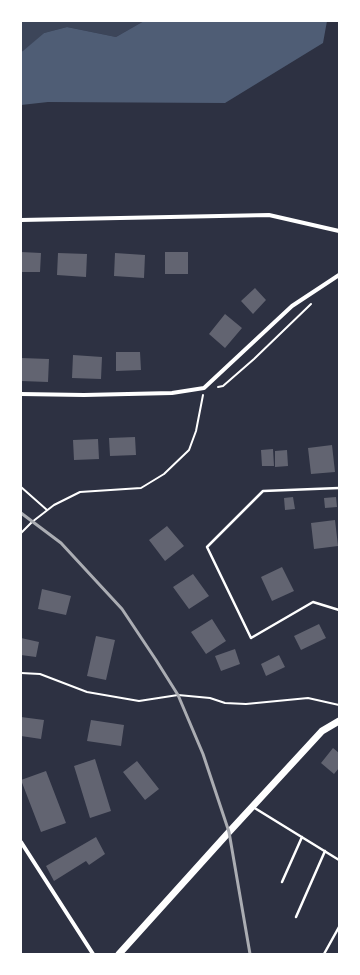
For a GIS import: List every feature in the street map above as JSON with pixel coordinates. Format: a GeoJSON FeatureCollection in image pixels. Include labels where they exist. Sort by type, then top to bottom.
{"type":"FeatureCollection","features":[{"type":"Feature","properties":{"kind":"street"},"geometry":{"type":"LineString","coordinates":[[21,220],[269,215],[339,231]]}},
{"type":"Feature","properties":{"kind":"street"},"geometry":{"type":"LineString","coordinates":[[21,394],[84,395],[172,393],[204,388],[292,306],[339,275]]}},
{"type":"Feature","properties":{"kind":"street"},"geometry":{"type":"LineString","coordinates":[[119,954],[322,731],[339,721]]}},
{"type":"Feature","properties":{"kind":"street"},"geometry":{"type":"LineString","coordinates":[[21,842],[93,954]]}},
{"type":"Feature","properties":{"kind":"lane"},"geometry":{"type":"LineString","coordinates":[[339,488],[263,491],[207,547],[251,638],[313,602],[339,610]]}},
{"type":"Feature","properties":{"kind":"lane"},"geometry":{"type":"LineString","coordinates":[[253,806],[339,860]]}},
{"type":"Feature","properties":{"kind":"lane"},"geometry":{"type":"LineString","coordinates":[[282,882],[302,837]]}},
{"type":"Feature","properties":{"kind":"lane"},"geometry":{"type":"LineString","coordinates":[[296,917],[325,851]]}},
{"type":"Feature","properties":{"kind":"lane"},"geometry":{"type":"LineString","coordinates":[[324,954],[339,927]]}},
{"type":"Feature","properties":{"kind":"path"},"geometry":{"type":"LineString","coordinates":[[21,533],[32,522],[54,505],[80,492],[141,488],[164,474],[189,450],[196,431],[204,388],[223,386],[315,300],[320,287]]}},
{"type":"Feature","properties":{"kind":"path"},"geometry":{"type":"LineString","coordinates":[[21,487],[47,510]]}},
{"type":"Feature","properties":{"kind":"path"},"geometry":{"type":"LineString","coordinates":[[21,673],[40,674],[87,692],[139,701],[178,695],[210,698],[225,703],[246,704],[308,698],[339,705]]}},
{"type":"Feature","properties":{"kind":"shaded area"},"geometry":{"type":"Polygon","coordinates":[[[21,21],[144,21],[116,37],[67,27],[44,33],[23,52],[21,52],[21,21]]]}},
{"type":"Feature","properties":{"kind":"shaded area"},"geometry":{"type":"Polygon","coordinates":[[[144,21],[327,21],[323,43],[225,103],[48,102],[21,105],[21,52],[44,33],[67,27],[116,37],[144,21]]]}},
{"type":"Feature","properties":{"kind":"building"},"geometry":{"type":"Polygon","coordinates":[[[21,252],[41,253],[40,272],[21,272],[21,252]]]}},
{"type":"Feature","properties":{"kind":"building"},"geometry":{"type":"Polygon","coordinates":[[[165,252],[188,252],[188,274],[165,274],[165,252]]]}},
{"type":"Feature","properties":{"kind":"building"},"geometry":{"type":"Polygon","coordinates":[[[58,253],[87,254],[86,277],[57,275],[58,253]]]}},
{"type":"Feature","properties":{"kind":"building"},"geometry":{"type":"Polygon","coordinates":[[[115,253],[145,255],[144,278],[114,276],[115,253]]]}},
{"type":"Feature","properties":{"kind":"building"},"geometry":{"type":"Polygon","coordinates":[[[255,288],[266,300],[253,314],[241,301],[255,288]]]}},
{"type":"Feature","properties":{"kind":"building"},"geometry":{"type":"Polygon","coordinates":[[[225,314],[242,328],[225,348],[209,334],[225,314]]]}},
{"type":"Feature","properties":{"kind":"building"},"geometry":{"type":"Polygon","coordinates":[[[116,352],[140,352],[141,370],[116,371],[116,352]]]}},
{"type":"Feature","properties":{"kind":"building"},"geometry":{"type":"Polygon","coordinates":[[[73,355],[102,357],[101,379],[72,378],[73,355]]]}},
{"type":"Feature","properties":{"kind":"building"},"geometry":{"type":"Polygon","coordinates":[[[21,358],[49,359],[48,382],[21,381],[21,358]]]}},
{"type":"Feature","properties":{"kind":"building"},"geometry":{"type":"Polygon","coordinates":[[[135,437],[136,455],[110,456],[109,438],[135,437]]]}},
{"type":"Feature","properties":{"kind":"building"},"geometry":{"type":"Polygon","coordinates":[[[98,439],[99,459],[74,460],[73,440],[98,439]]]}},
{"type":"Feature","properties":{"kind":"building"},"geometry":{"type":"Polygon","coordinates":[[[332,445],[335,472],[311,474],[308,448],[332,445]]]}},
{"type":"Feature","properties":{"kind":"building"},"geometry":{"type":"Polygon","coordinates":[[[273,449],[274,466],[262,466],[261,450],[273,449]]]}},
{"type":"Feature","properties":{"kind":"building"},"geometry":{"type":"Polygon","coordinates":[[[287,450],[288,466],[275,467],[275,451],[287,450]]]}},
{"type":"Feature","properties":{"kind":"building"},"geometry":{"type":"Polygon","coordinates":[[[293,497],[295,509],[285,510],[284,498],[293,497]]]}},
{"type":"Feature","properties":{"kind":"building"},"geometry":{"type":"Polygon","coordinates":[[[336,497],[337,507],[325,508],[324,498],[336,497]]]}},
{"type":"Feature","properties":{"kind":"building"},"geometry":{"type":"Polygon","coordinates":[[[335,520],[338,546],[314,549],[311,523],[335,520]]]}},
{"type":"Feature","properties":{"kind":"building"},"geometry":{"type":"Polygon","coordinates":[[[167,526],[184,546],[165,561],[149,540],[167,526]]]}},
{"type":"Feature","properties":{"kind":"building"},"geometry":{"type":"Polygon","coordinates":[[[282,567],[294,591],[272,601],[261,577],[282,567]]]}},
{"type":"Feature","properties":{"kind":"building"},"geometry":{"type":"Polygon","coordinates":[[[193,574],[209,596],[189,609],[173,587],[193,574]]]}},
{"type":"Feature","properties":{"kind":"building"},"geometry":{"type":"Polygon","coordinates":[[[42,589],[71,596],[66,615],[38,609],[42,589]]]}},
{"type":"Feature","properties":{"kind":"building"},"geometry":{"type":"Polygon","coordinates":[[[212,619],[226,641],[206,654],[191,632],[212,619]]]}},
{"type":"Feature","properties":{"kind":"building"},"geometry":{"type":"Polygon","coordinates":[[[319,624],[326,638],[301,650],[294,636],[319,624]]]}},
{"type":"Feature","properties":{"kind":"building"},"geometry":{"type":"Polygon","coordinates":[[[96,636],[115,640],[106,680],[87,676],[96,636]]]}},
{"type":"Feature","properties":{"kind":"building"},"geometry":{"type":"Polygon","coordinates":[[[21,638],[39,642],[36,657],[21,655],[21,638]]]}},
{"type":"Feature","properties":{"kind":"building"},"geometry":{"type":"Polygon","coordinates":[[[235,649],[240,664],[221,671],[215,656],[235,649]]]}},
{"type":"Feature","properties":{"kind":"building"},"geometry":{"type":"Polygon","coordinates":[[[279,655],[285,667],[266,676],[261,664],[279,655]]]}},
{"type":"Feature","properties":{"kind":"building"},"geometry":{"type":"Polygon","coordinates":[[[21,717],[44,720],[41,739],[21,736],[21,717]]]}},
{"type":"Feature","properties":{"kind":"building"},"geometry":{"type":"Polygon","coordinates":[[[91,720],[124,725],[121,746],[87,741],[91,720]]]}},
{"type":"Feature","properties":{"kind":"building"},"geometry":{"type":"Polygon","coordinates":[[[333,748],[339,753],[339,768],[334,774],[321,763],[333,748]]]}},
{"type":"Feature","properties":{"kind":"building"},"geometry":{"type":"Polygon","coordinates":[[[95,759],[111,811],[90,818],[74,766],[95,759]]]}},
{"type":"Feature","properties":{"kind":"building"},"geometry":{"type":"Polygon","coordinates":[[[137,761],[159,789],[145,800],[123,772],[137,761]]]}},
{"type":"Feature","properties":{"kind":"building"},"geometry":{"type":"Polygon","coordinates":[[[46,771],[66,823],[41,832],[21,780],[46,771]]]}},
{"type":"Feature","properties":{"kind":"building"},"geometry":{"type":"Polygon","coordinates":[[[96,837],[105,854],[89,865],[86,861],[54,881],[46,866],[96,837]]]}},
{"type":"Feature","properties":{"kind":"railway"},"geometry":{"type":"LineString","coordinates":[[21,513],[61,543],[122,609],[178,695],[203,754],[229,832],[250,954]]}}]}
